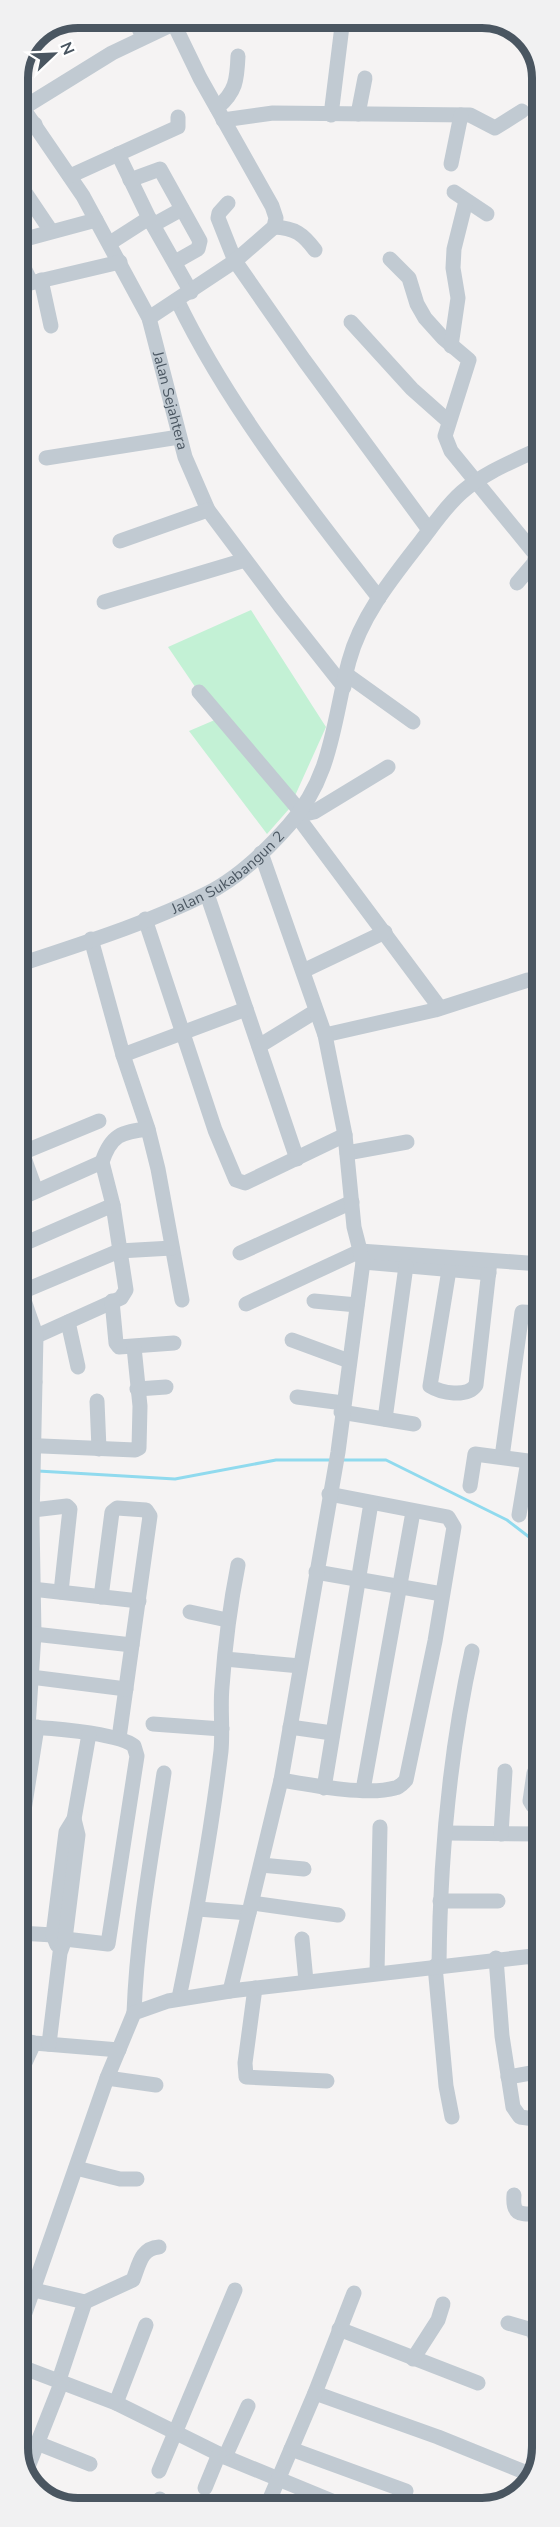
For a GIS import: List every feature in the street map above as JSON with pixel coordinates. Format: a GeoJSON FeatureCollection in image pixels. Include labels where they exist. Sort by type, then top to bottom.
{"type":"FeatureCollection","features":[{"type":"Feature","properties":{"kind":"street"},"geometry":{"type":"LineString","coordinates":[[139,28],[143,38]]}},
{"type":"Feature","properties":{"kind":"street"},"geometry":{"type":"LineString","coordinates":[[28,100],[160,28]]}},
{"type":"Feature","properties":{"kind":"street"},"geometry":{"type":"LineString","coordinates":[[149,318],[235,261],[274,227],[274,209],[220,114],[176,28]]}},
{"type":"Feature","properties":{"kind":"street"},"geometry":{"type":"LineString","coordinates":[[331,115],[342,29]]}},
{"type":"Feature","properties":{"kind":"street"},"geometry":{"type":"LineString","coordinates":[[220,114],[232,92],[238,74],[238,56]]}},
{"type":"Feature","properties":{"kind":"street"},"geometry":{"type":"LineString","coordinates":[[358,114],[365,78]]}},
{"type":"Feature","properties":{"kind":"street"},"geometry":{"type":"LineString","coordinates":[[220,114],[461,115],[474,116],[495,128],[522,111]]}},
{"type":"Feature","properties":{"kind":"street","name":"Jalan Sejahtera"},"geometry":{"type":"LineString","coordinates":[[28,115],[70,176],[110,243],[149,318],[179,437],[192,476],[208,510],[244,560],[345,680],[413,722]]}},
{"type":"Feature","properties":{"kind":"street"},"geometry":{"type":"LineString","coordinates":[[451,164],[461,115]]}},
{"type":"Feature","properties":{"kind":"street"},"geometry":{"type":"LineString","coordinates":[[70,176],[178,127],[178,117]]}},
{"type":"Feature","properties":{"kind":"street"},"geometry":{"type":"LineString","coordinates":[[28,129],[35,124]]}},
{"type":"Feature","properties":{"kind":"street"},"geometry":{"type":"LineString","coordinates":[[117,154],[175,262],[184,296],[207,358],[272,455],[379,598]]}},
{"type":"Feature","properties":{"kind":"street"},"geometry":{"type":"LineString","coordinates":[[130,180],[160,169],[182,209],[201,244],[198,249],[175,262]]}},
{"type":"Feature","properties":{"kind":"street"},"geometry":{"type":"LineString","coordinates":[[451,345],[458,298],[453,268],[460,197],[487,214]]}},
{"type":"Feature","properties":{"kind":"street"},"geometry":{"type":"LineString","coordinates":[[28,198],[51,231]]}},
{"type":"Feature","properties":{"kind":"street"},"geometry":{"type":"LineString","coordinates":[[228,203],[219,213],[218,218],[235,261],[304,360],[429,530]]}},
{"type":"Feature","properties":{"kind":"street"},"geometry":{"type":"LineString","coordinates":[[110,243],[151,221],[182,209]]}},
{"type":"Feature","properties":{"kind":"street"},"geometry":{"type":"LineString","coordinates":[[28,238],[96,220]]}},
{"type":"Feature","properties":{"kind":"street"},"geometry":{"type":"LineString","coordinates":[[274,227],[295,230],[306,238],[315,250]]}},
{"type":"Feature","properties":{"kind":"street"},"geometry":{"type":"LineString","coordinates":[[390,259],[409,278],[424,318],[469,360],[448,421],[445,435],[447,443],[531,549]]}},
{"type":"Feature","properties":{"kind":"street"},"geometry":{"type":"LineString","coordinates":[[51,326],[30,283],[120,262]]}},
{"type":"Feature","properties":{"kind":"street"},"geometry":{"type":"LineString","coordinates":[[351,322],[412,388],[448,421]]}},
{"type":"Feature","properties":{"kind":"street"},"geometry":{"type":"LineString","coordinates":[[46,458],[179,437]]}},
{"type":"Feature","properties":{"kind":"street","name":"Jalan Sukabangun 2"},"geometry":{"type":"LineString","coordinates":[[28,961],[207,894],[231,879],[261,853],[309,799],[334,735],[345,680],[357,637],[379,598],[455,499],[478,481],[531,453]]}},
{"type":"Feature","properties":{"kind":"street"},"geometry":{"type":"LineString","coordinates":[[120,541],[208,510]]}},
{"type":"Feature","properties":{"kind":"street"},"geometry":{"type":"LineString","coordinates":[[104,602],[244,560]]}},
{"type":"Feature","properties":{"kind":"street"},"geometry":{"type":"LineString","coordinates":[[517,583],[531,567]]}},
{"type":"Feature","properties":{"kind":"street"},"geometry":{"type":"LineString","coordinates":[[199,692],[298,813],[440,1008]]}},
{"type":"Feature","properties":{"kind":"street"},"geometry":{"type":"LineString","coordinates":[[298,813],[314,812],[388,767]]}},
{"type":"Feature","properties":{"kind":"street"},"geometry":{"type":"LineString","coordinates":[[230,1991],[281,1780],[338,1452],[362,1256],[354,1227],[345,1135],[325,1035],[261,853]]}},
{"type":"Feature","properties":{"kind":"street"},"geometry":{"type":"LineString","coordinates":[[207,894],[297,1159]]}},
{"type":"Feature","properties":{"kind":"street"},"geometry":{"type":"LineString","coordinates":[[145,919],[215,1130],[236,1180],[245,1183],[345,1135]]}},
{"type":"Feature","properties":{"kind":"street"},"geometry":{"type":"LineString","coordinates":[[303,971],[385,932]]}},
{"type":"Feature","properties":{"kind":"street"},"geometry":{"type":"LineString","coordinates":[[91,939],[123,1055],[148,1129],[158,1169],[182,1300]]}},
{"type":"Feature","properties":{"kind":"street"},"geometry":{"type":"LineString","coordinates":[[325,1035],[440,1008],[528,980]]}},
{"type":"Feature","properties":{"kind":"street"},"geometry":{"type":"LineString","coordinates":[[123,1055],[246,1009]]}},
{"type":"Feature","properties":{"kind":"street"},"geometry":{"type":"LineString","coordinates":[[259,1046],[316,1011]]}},
{"type":"Feature","properties":{"kind":"street"},"geometry":{"type":"LineString","coordinates":[[28,1146],[99,1121]]}},
{"type":"Feature","properties":{"kind":"street"},"geometry":{"type":"LineString","coordinates":[[28,1339],[124,1296],[126,1290],[113,1205],[102,1161],[107,1148],[119,1135],[148,1129]]}},
{"type":"Feature","properties":{"kind":"street"},"geometry":{"type":"LineString","coordinates":[[347,1153],[407,1142]]}},
{"type":"Feature","properties":{"kind":"street"},"geometry":{"type":"LineString","coordinates":[[28,1195],[102,1161]]}},
{"type":"Feature","properties":{"kind":"street"},"geometry":{"type":"LineString","coordinates":[[28,1170],[36,1191]]}},
{"type":"Feature","properties":{"kind":"street"},"geometry":{"type":"LineString","coordinates":[[240,1253],[352,1202]]}},
{"type":"Feature","properties":{"kind":"street"},"geometry":{"type":"LineString","coordinates":[[28,1242],[113,1205]]}},
{"type":"Feature","properties":{"kind":"street"},"geometry":{"type":"LineString","coordinates":[[28,1287],[119,1251],[172,1248]]}},
{"type":"Feature","properties":{"kind":"street"},"geometry":{"type":"LineString","coordinates":[[362,1256],[406,1266],[449,1270],[531,1265]]}},
{"type":"Feature","properties":{"kind":"street"},"geometry":{"type":"LineString","coordinates":[[246,1304],[362,1256],[489,1267]]}},
{"type":"Feature","properties":{"kind":"street"},"geometry":{"type":"LineString","coordinates":[[385,1419],[406,1266]]}},
{"type":"Feature","properties":{"kind":"street"},"geometry":{"type":"LineString","coordinates":[[449,1270],[430,1386],[458,1393],[472,1391],[476,1385],[489,1267]]}},
{"type":"Feature","properties":{"kind":"street"},"geometry":{"type":"LineString","coordinates":[[314,1301],[357,1305]]}},
{"type":"Feature","properties":{"kind":"street"},"geometry":{"type":"LineString","coordinates":[[112,1302],[116,1343],[121,1348],[174,1343]]}},
{"type":"Feature","properties":{"kind":"street"},"geometry":{"type":"LineString","coordinates":[[28,1312],[36,1335],[35,1382],[28,1449],[34,1634],[28,1727],[119,1738],[134,1746],[137,1756],[108,1944],[59,1943],[28,1935]]}},
{"type":"Feature","properties":{"kind":"street"},"geometry":{"type":"LineString","coordinates":[[502,1457],[522,1312],[531,1312]]}},
{"type":"Feature","properties":{"kind":"street"},"geometry":{"type":"LineString","coordinates":[[68,1322],[78,1367]]}},
{"type":"Feature","properties":{"kind":"street"},"geometry":{"type":"LineString","coordinates":[[292,1340],[349,1361]]}},
{"type":"Feature","properties":{"kind":"street"},"geometry":{"type":"LineString","coordinates":[[28,1449],[135,1450],[141,1446],[134,1347]]}},
{"type":"Feature","properties":{"kind":"street"},"geometry":{"type":"LineString","coordinates":[[28,1385],[35,1382]]}},
{"type":"Feature","properties":{"kind":"street"},"geometry":{"type":"LineString","coordinates":[[138,1389],[166,1388]]}},
{"type":"Feature","properties":{"kind":"street"},"geometry":{"type":"LineString","coordinates":[[297,1397],[414,1424]]}},
{"type":"Feature","properties":{"kind":"street"},"geometry":{"type":"LineString","coordinates":[[97,1401],[99,1449]]}},
{"type":"Feature","properties":{"kind":"street"},"geometry":{"type":"LineString","coordinates":[[470,1486],[475,1454],[528,1461],[519,1515]]}},
{"type":"Feature","properties":{"kind":"street"},"geometry":{"type":"LineString","coordinates":[[281,1780],[324,1788],[363,1790],[395,1789],[406,1780],[435,1641],[453,1523],[448,1517],[329,1494]]}},
{"type":"Feature","properties":{"kind":"street"},"geometry":{"type":"LineString","coordinates":[[324,1788],[371,1503]]}},
{"type":"Feature","properties":{"kind":"street"},"geometry":{"type":"LineString","coordinates":[[29,1514],[67,1506],[70,1509],[62,1592]]}},
{"type":"Feature","properties":{"kind":"street"},"geometry":{"type":"LineString","coordinates":[[101,1597],[112,1512],[117,1508],[146,1510],[150,1516],[119,1738]]}},
{"type":"Feature","properties":{"kind":"street"},"geometry":{"type":"LineString","coordinates":[[363,1790],[413,1512]]}},
{"type":"Feature","properties":{"kind":"street"},"geometry":{"type":"LineString","coordinates":[[179,1998],[198,1909],[212,1820],[222,1728],[221,1706],[227,1620],[238,1565]]}},
{"type":"Feature","properties":{"kind":"street"},"geometry":{"type":"LineString","coordinates":[[316,1572],[442,1594]]}},
{"type":"Feature","properties":{"kind":"street"},"geometry":{"type":"LineString","coordinates":[[32,1589],[139,1601]]}},
{"type":"Feature","properties":{"kind":"street"},"geometry":{"type":"LineString","coordinates":[[189,1612],[227,1620]]}},
{"type":"Feature","properties":{"kind":"street"},"geometry":{"type":"LineString","coordinates":[[34,1634],[132,1645]]}},
{"type":"Feature","properties":{"kind":"street"},"geometry":{"type":"LineString","coordinates":[[452,2117],[446,2086],[437,1966],[450,1775],[472,1651]]}},
{"type":"Feature","properties":{"kind":"street"},"geometry":{"type":"LineString","coordinates":[[225,1659],[300,1666]]}},
{"type":"Feature","properties":{"kind":"street"},"geometry":{"type":"LineString","coordinates":[[31,1677],[126,1689]]}},
{"type":"Feature","properties":{"kind":"street"},"geometry":{"type":"LineString","coordinates":[[153,1724],[222,1728]]}},
{"type":"Feature","properties":{"kind":"street"},"geometry":{"type":"LineString","coordinates":[[290,1727],[332,1733]]}},
{"type":"Feature","properties":{"kind":"street"},"geometry":{"type":"LineString","coordinates":[[28,2063],[42,2044],[59,1943],[66,1877],[78,1835],[74,1820],[89,1734]]}},
{"type":"Feature","properties":{"kind":"street"},"geometry":{"type":"LineString","coordinates":[[501,1834],[505,1770]]}},
{"type":"Feature","properties":{"kind":"street"},"geometry":{"type":"LineString","coordinates":[[159,2247],[150,2248],[144,2253],[133,2280],[86,2302],[28,2295],[107,2078],[134,2013],[143,1906],[164,1773]]}},
{"type":"Feature","properties":{"kind":"street"},"geometry":{"type":"LineString","coordinates":[[376,1973],[380,1827]]}},
{"type":"Feature","properties":{"kind":"street"},"geometry":{"type":"LineString","coordinates":[[447,1833],[531,1834]]}},
{"type":"Feature","properties":{"kind":"street"},"geometry":{"type":"LineString","coordinates":[[261,1865],[304,1869]]}},
{"type":"Feature","properties":{"kind":"street"},"geometry":{"type":"LineString","coordinates":[[440,1901],[498,1901]]}},
{"type":"Feature","properties":{"kind":"street"},"geometry":{"type":"LineString","coordinates":[[198,1909],[250,1908],[338,1914]]}},
{"type":"Feature","properties":{"kind":"street"},"geometry":{"type":"LineString","coordinates":[[302,1939],[306,1981]]}},
{"type":"Feature","properties":{"kind":"street"},"geometry":{"type":"LineString","coordinates":[[134,2013],[179,1998],[495,1958],[531,1955]]}},
{"type":"Feature","properties":{"kind":"street"},"geometry":{"type":"LineString","coordinates":[[495,1958],[510,2095],[516,2114],[531,2119]]}},
{"type":"Feature","properties":{"kind":"street"},"geometry":{"type":"LineString","coordinates":[[255,1988],[245,2063],[246,2077],[327,2081]]}},
{"type":"Feature","properties":{"kind":"street"},"geometry":{"type":"LineString","coordinates":[[28,2041],[119,2050]]}},
{"type":"Feature","properties":{"kind":"street"},"geometry":{"type":"LineString","coordinates":[[508,2077],[531,2073]]}},
{"type":"Feature","properties":{"kind":"street"},"geometry":{"type":"LineString","coordinates":[[107,2078],[156,2085]]}},
{"type":"Feature","properties":{"kind":"street"},"geometry":{"type":"LineString","coordinates":[[76,2168],[120,2179],[137,2179]]}},
{"type":"Feature","properties":{"kind":"street"},"geometry":{"type":"LineString","coordinates":[[514,2195],[513,2203],[518,2212],[531,2214]]}},
{"type":"Feature","properties":{"kind":"street"},"geometry":{"type":"LineString","coordinates":[[159,2471],[235,2290]]}},
{"type":"Feature","properties":{"kind":"street"},"geometry":{"type":"LineString","coordinates":[[270,2498],[354,2293]]}},
{"type":"Feature","properties":{"kind":"street"},"geometry":{"type":"LineString","coordinates":[[86,2302],[61,2381],[30,2446],[90,2464]]}},
{"type":"Feature","properties":{"kind":"street"},"geometry":{"type":"LineString","coordinates":[[413,2359],[438,2320],[443,2304]]}},
{"type":"Feature","properties":{"kind":"street"},"geometry":{"type":"LineString","coordinates":[[508,2323],[531,2330]]}},
{"type":"Feature","properties":{"kind":"street"},"geometry":{"type":"LineString","coordinates":[[116,2403],[146,2325]]}},
{"type":"Feature","properties":{"kind":"street"},"geometry":{"type":"LineString","coordinates":[[339,2329],[478,2383]]}},
{"type":"Feature","properties":{"kind":"street"},"geometry":{"type":"LineString","coordinates":[[28,2369],[116,2403],[222,2456],[325,2498]]}},
{"type":"Feature","properties":{"kind":"street"},"geometry":{"type":"LineString","coordinates":[[315,2393],[438,2437],[525,2472]]}},
{"type":"Feature","properties":{"kind":"street"},"geometry":{"type":"LineString","coordinates":[[205,2488],[248,2406]]}},
{"type":"Feature","properties":{"kind":"street"},"geometry":{"type":"LineString","coordinates":[[291,2449],[406,2492]]}},
{"type":"Feature","properties":{"kind":"green space"},"geometry":{"type":"Polygon","coordinates":[[[251,610],[326,727],[289,809],[267,834],[189,731],[217,719],[168,647],[251,610]]]}},
{"type":"Feature","properties":{"kind":"waterway"},"geometry":{"type":"LineString","coordinates":[[38,1471],[175,1479],[276,1460],[332,1460]]}},
{"type":"Feature","properties":{"kind":"waterway"},"geometry":{"type":"LineString","coordinates":[[342,1460],[386,1460],[507,1520],[531,1539]]}}]}
